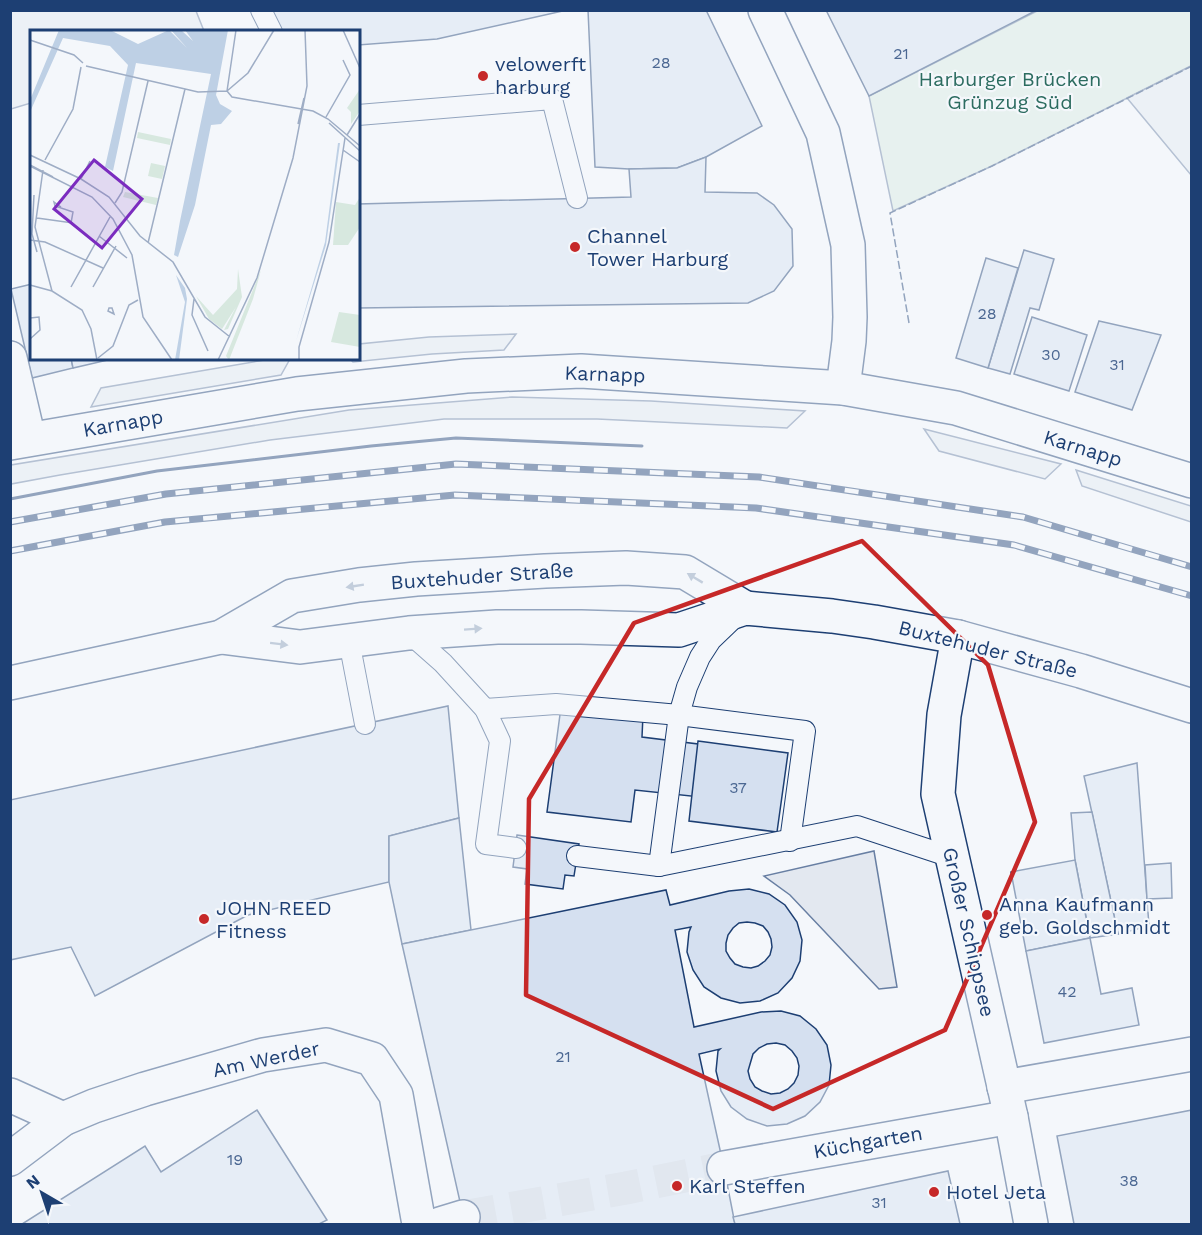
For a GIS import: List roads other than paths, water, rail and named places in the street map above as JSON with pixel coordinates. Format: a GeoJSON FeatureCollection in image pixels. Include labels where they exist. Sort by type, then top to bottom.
{"type":"FeatureCollection","features":[{"type":"Feature","properties":{"kind":"street"},"geometry":{"type":"LineString","coordinates":[[765,10],[823,133],[848,245],[850,317],[843,388]]}},
{"type":"Feature","properties":{"kind":"street"},"geometry":{"type":"LineString","coordinates":[[10,358],[20,441]]}},
{"type":"Feature","properties":{"kind":"street","name":"Karnapp"},"geometry":{"type":"LineString","coordinates":[[20,441],[297,394],[466,376],[581,371],[843,388],[956,408],[1191,482]]}},
{"type":"Feature","properties":{"kind":"street","name":"Buxtehuder Straße"},"geometry":{"type":"LineString","coordinates":[[10,683],[221,637],[292,596],[416,579],[545,570],[626,568],[685,572],[745,608]]}},
{"type":"Feature","properties":{"kind":"street","name":"Buxtehuder Straße"},"geometry":{"type":"LineString","coordinates":[[221,637],[300,646],[409,633],[497,627],[679,630],[745,608],[832,616],[958,637],[1081,671],[1191,706]]}},
{"type":"Feature","properties":{"kind":"street","name":"Großer Schippsee"},"geometry":{"type":"LineString","coordinates":[[958,637],[944,715],[938,794],[1008,1102],[1031,1224]]}},
{"type":"Feature","properties":{"kind":"street","name":"Am Werder"},"geometry":{"type":"LineString","coordinates":[[10,1159],[63,1119],[94,1106],[262,1056],[326,1045],[372,1059],[396,1095],[419,1224]]}},
{"type":"Feature","properties":{"kind":"street","name":"Küchgarten"},"geometry":{"type":"LineString","coordinates":[[724,1168],[1008,1102],[1191,1054]]}},
{"type":"Feature","properties":{"kind":"street"},"geometry":{"type":"LineString","coordinates":[[10,1095],[63,1119]]}},
{"type":"Feature","properties":{"kind":"lane"},"geometry":{"type":"LineString","coordinates":[[261,10],[271,30]]}},
{"type":"Feature","properties":{"kind":"lane"},"geometry":{"type":"LineString","coordinates":[[360,115],[552,99],[577,198]]}},
{"type":"Feature","properties":{"kind":"lane"},"geometry":{"type":"LineString","coordinates":[[659,866],[679,715],[690,678],[711,640],[745,608]]}},
{"type":"Feature","properties":{"kind":"lane"},"geometry":{"type":"LineString","coordinates":[[409,633],[444,663],[485,709],[493,725],[500,741],[486,844],[516,848]]}},
{"type":"Feature","properties":{"kind":"lane"},"geometry":{"type":"LineString","coordinates":[[349,641],[365,724]]}},
{"type":"Feature","properties":{"kind":"lane"},"geometry":{"type":"LineString","coordinates":[[485,709],[556,704],[679,715],[805,731],[790,841]]}},
{"type":"Feature","properties":{"kind":"lane"},"geometry":{"type":"LineString","coordinates":[[577,856],[659,866],[857,826],[951,857]]}},
{"type":"Feature","properties":{"kind":"tunnel"},"geometry":{"type":"LineString","coordinates":[[463,1217],[724,1168]]}},
{"type":"Feature","properties":{"kind":"railway"},"geometry":{"type":"LineString","coordinates":[[10,522],[166,494],[456,464],[759,477],[1023,517],[1192,567]]}},
{"type":"Feature","properties":{"kind":"railway"},"geometry":{"type":"LineString","coordinates":[[10,551],[165,522],[455,495],[756,508],[1014,545],[1192,596]]}},
{"type":"Feature","properties":{"kind":"place","name":"velowerft harburg"},"geometry":{"type":"Point","coordinates":[483,76]}},
{"type":"Feature","properties":{"kind":"place","name":"Channel Tower Harburg"},"geometry":{"type":"Point","coordinates":[575,247]}},
{"type":"Feature","properties":{"kind":"place","name":"Anna Kaufmann geb. Goldschmidt"},"geometry":{"type":"Point","coordinates":[987,915]}},
{"type":"Feature","properties":{"kind":"place","name":"JOHN REED Fitness"},"geometry":{"type":"Point","coordinates":[204,919]}},
{"type":"Feature","properties":{"kind":"place","name":"Karl Steffen"},"geometry":{"type":"Point","coordinates":[677,1186]}},
{"type":"Feature","properties":{"kind":"place","name":"Hotel Jeta"},"geometry":{"type":"Point","coordinates":[934,1192]}},
{"type":"Feature","properties":{"kind":"park label","name":"Harburger Brücken Grünzug Süd"},"geometry":{"type":"Point","coordinates":[1010,90]}}]}
